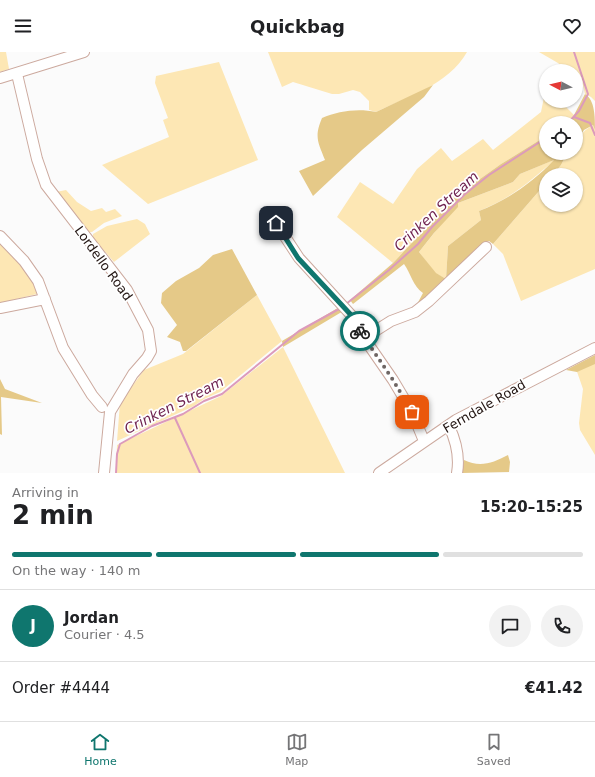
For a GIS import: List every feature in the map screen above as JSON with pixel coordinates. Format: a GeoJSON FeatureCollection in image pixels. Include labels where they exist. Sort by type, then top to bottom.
{"type":"FeatureCollection","features":[{"type":"Feature","properties":{"kind":"street"},"geometry":{"type":"LineString","coordinates":[[0,78],[17,74],[84,52]]}},
{"type":"Feature","properties":{"kind":"street","name":"Lordello Road"},"geometry":{"type":"LineString","coordinates":[[17,74],[37,159],[46,185],[127,290],[148,330],[151,351],[133,374],[110,412],[104,473]]}},
{"type":"Feature","properties":{"kind":"street"},"geometry":{"type":"LineString","coordinates":[[276,223],[298,258],[352,316],[364,338],[393,380],[412,412],[424,441]]}},
{"type":"Feature","properties":{"kind":"street"},"geometry":{"type":"LineString","coordinates":[[0,236],[24,261],[38,282],[63,348],[92,395],[102,407]]}},
{"type":"Feature","properties":{"kind":"street"},"geometry":{"type":"LineString","coordinates":[[364,338],[391,321],[415,312],[429,301],[486,248]]}},
{"type":"Feature","properties":{"kind":"street"},"geometry":{"type":"LineString","coordinates":[[0,308],[45,299]]}},
{"type":"Feature","properties":{"kind":"street","name":"Ferndale Road"},"geometry":{"type":"LineString","coordinates":[[379,473],[424,441],[488,402],[595,348]]}},
{"type":"Feature","properties":{"kind":"street"},"geometry":{"type":"LineString","coordinates":[[449,426],[455,438],[458,453],[457,473]]}},
{"type":"Feature","properties":{"kind":"shaded area"},"geometry":{"type":"Polygon","coordinates":[[[0,52],[6,52],[9,69],[0,72],[0,52]]]}},
{"type":"Feature","properties":{"kind":"shaded area"},"geometry":{"type":"Polygon","coordinates":[[[268,52],[467,52],[459,63],[439,81],[414,95],[376,112],[369,110],[369,101],[360,92],[353,90],[339,94],[332,94],[293,82],[282,87],[268,52]]]}},
{"type":"Feature","properties":{"kind":"shaded area"},"geometry":{"type":"Polygon","coordinates":[[[539,52],[595,52],[595,101],[585,94],[583,85],[583,64],[558,63],[539,52]]]}},
{"type":"Feature","properties":{"kind":"shaded area"},"geometry":{"type":"Polygon","coordinates":[[[219,62],[258,160],[148,204],[102,165],[169,137],[163,120],[168,118],[155,83],[156,76],[219,62]]]}},
{"type":"Feature","properties":{"kind":"shaded area"},"geometry":{"type":"Polygon","coordinates":[[[433,85],[424,97],[362,150],[313,196],[299,171],[325,160],[320,149],[318,139],[318,130],[322,118],[348,111],[362,110],[376,112],[433,85]]]}},
{"type":"Feature","properties":{"kind":"shaded area"},"geometry":{"type":"Polygon","coordinates":[[[585,94],[591,100],[593,105],[595,130],[593,125],[583,132],[583,116],[573,116],[578,108],[583,108],[583,98],[585,94]]]}},
{"type":"Feature","properties":{"kind":"shaded area"},"geometry":{"type":"Polygon","coordinates":[[[542,108],[567,108],[574,115],[539,116],[539,140],[501,164],[456,196],[393,263],[337,217],[360,182],[393,204],[417,169],[441,148],[452,161],[483,139],[493,150],[541,112],[542,108]]]}},
{"type":"Feature","properties":{"kind":"shaded area"},"geometry":{"type":"Polygon","coordinates":[[[593,125],[595,130],[595,269],[521,301],[503,254],[493,244],[539,191],[539,212],[583,212],[583,168],[559,168],[564,160],[583,160],[583,132],[593,125]]]}},
{"type":"Feature","properties":{"kind":"shaded area"},"geometry":{"type":"Polygon","coordinates":[[[539,140],[539,160],[554,160],[520,174],[513,182],[458,203],[458,207],[419,252],[436,273],[446,279],[415,308],[423,293],[414,283],[404,264],[353,304],[350,300],[393,263],[456,196],[501,164],[539,140]]]}},
{"type":"Feature","properties":{"kind":"shaded area"},"geometry":{"type":"Polygon","coordinates":[[[554,160],[564,160],[559,168],[546,168],[554,160]]]}},
{"type":"Feature","properties":{"kind":"shaded area"},"geometry":{"type":"Polygon","coordinates":[[[555,160],[545,168],[539,168],[539,173],[511,195],[479,211],[481,220],[448,246],[446,279],[435,273],[419,252],[458,203],[513,182],[520,174],[555,160]]]}},
{"type":"Feature","properties":{"kind":"shaded area"},"geometry":{"type":"Polygon","coordinates":[[[539,175],[539,191],[493,244],[489,241],[482,244],[446,278],[448,246],[481,220],[479,211],[510,196],[539,175]]]}},
{"type":"Feature","properties":{"kind":"shaded area"},"geometry":{"type":"Polygon","coordinates":[[[66,190],[77,202],[91,211],[102,208],[106,212],[115,209],[122,216],[104,223],[92,232],[88,232],[56,192],[66,190]]]}},
{"type":"Feature","properties":{"kind":"shaded area"},"geometry":{"type":"Polygon","coordinates":[[[137,219],[145,224],[150,234],[114,262],[93,238],[93,234],[107,226],[137,219]]]}},
{"type":"Feature","properties":{"kind":"shaded area"},"geometry":{"type":"Polygon","coordinates":[[[0,243],[30,275],[37,294],[0,303],[0,243]]]}},
{"type":"Feature","properties":{"kind":"shaded area"},"geometry":{"type":"Polygon","coordinates":[[[232,249],[257,295],[186,351],[183,351],[180,342],[167,337],[177,325],[161,303],[162,293],[176,281],[199,268],[213,255],[232,249]]]}},
{"type":"Feature","properties":{"kind":"shaded area"},"geometry":{"type":"Polygon","coordinates":[[[257,295],[282,341],[220,392],[204,399],[194,406],[117,441],[120,403],[144,370],[183,354],[257,295]]]}},
{"type":"Feature","properties":{"kind":"shaded area"},"geometry":{"type":"Polygon","coordinates":[[[341,306],[345,310],[283,347],[282,341],[341,306]]]}},
{"type":"Feature","properties":{"kind":"shaded area"},"geometry":{"type":"Polygon","coordinates":[[[283,347],[345,473],[116,473],[117,445],[221,396],[283,347]]]}},
{"type":"Feature","properties":{"kind":"shaded area"},"geometry":{"type":"Polygon","coordinates":[[[595,355],[595,364],[577,372],[566,370],[595,355]]]}},
{"type":"Feature","properties":{"kind":"shaded area"},"geometry":{"type":"Polygon","coordinates":[[[595,357],[595,455],[580,430],[579,423],[583,389],[575,366],[595,357]]]}},
{"type":"Feature","properties":{"kind":"shaded area"},"geometry":{"type":"Polygon","coordinates":[[[0,379],[5,389],[42,403],[1,397],[2,435],[0,434],[0,379]]]}},
{"type":"Feature","properties":{"kind":"shaded area"},"geometry":{"type":"Polygon","coordinates":[[[508,455],[510,462],[509,472],[462,473],[464,460],[476,464],[486,464],[508,455]]]}},
{"type":"Feature","properties":{"kind":"waterway","name":"Crinken Stream"},"geometry":{"type":"LineString","coordinates":[[574,52],[588,94],[579,111],[574,116]]}},
{"type":"Feature","properties":{"kind":"waterway"},"geometry":{"type":"LineString","coordinates":[[583,120],[590,123],[595,135]]}},
{"type":"Feature","properties":{"kind":"waterway","name":"Crinken Stream"},"geometry":{"type":"LineString","coordinates":[[346,304],[389,270],[418,244],[432,227],[465,194],[489,175],[539,143]]}},
{"type":"Feature","properties":{"kind":"waterway","name":"Crinken Stream"},"geometry":{"type":"LineString","coordinates":[[116,473],[117,454],[120,444],[152,426],[183,414],[204,401],[222,394],[299,331],[339,309]]}},
{"type":"Feature","properties":{"kind":"waterway"},"geometry":{"type":"LineString","coordinates":[[175,418],[200,473]]}},
{"type":"Feature","properties":{"kind":"way so far"},"geometry":{"type":"LineString","coordinates":[[360,331],[393,380],[412,412]]}},
{"type":"Feature","properties":{"kind":"route"},"geometry":{"type":"LineString","coordinates":[[276,223],[298,258],[352,316],[360,331]]}}]}
